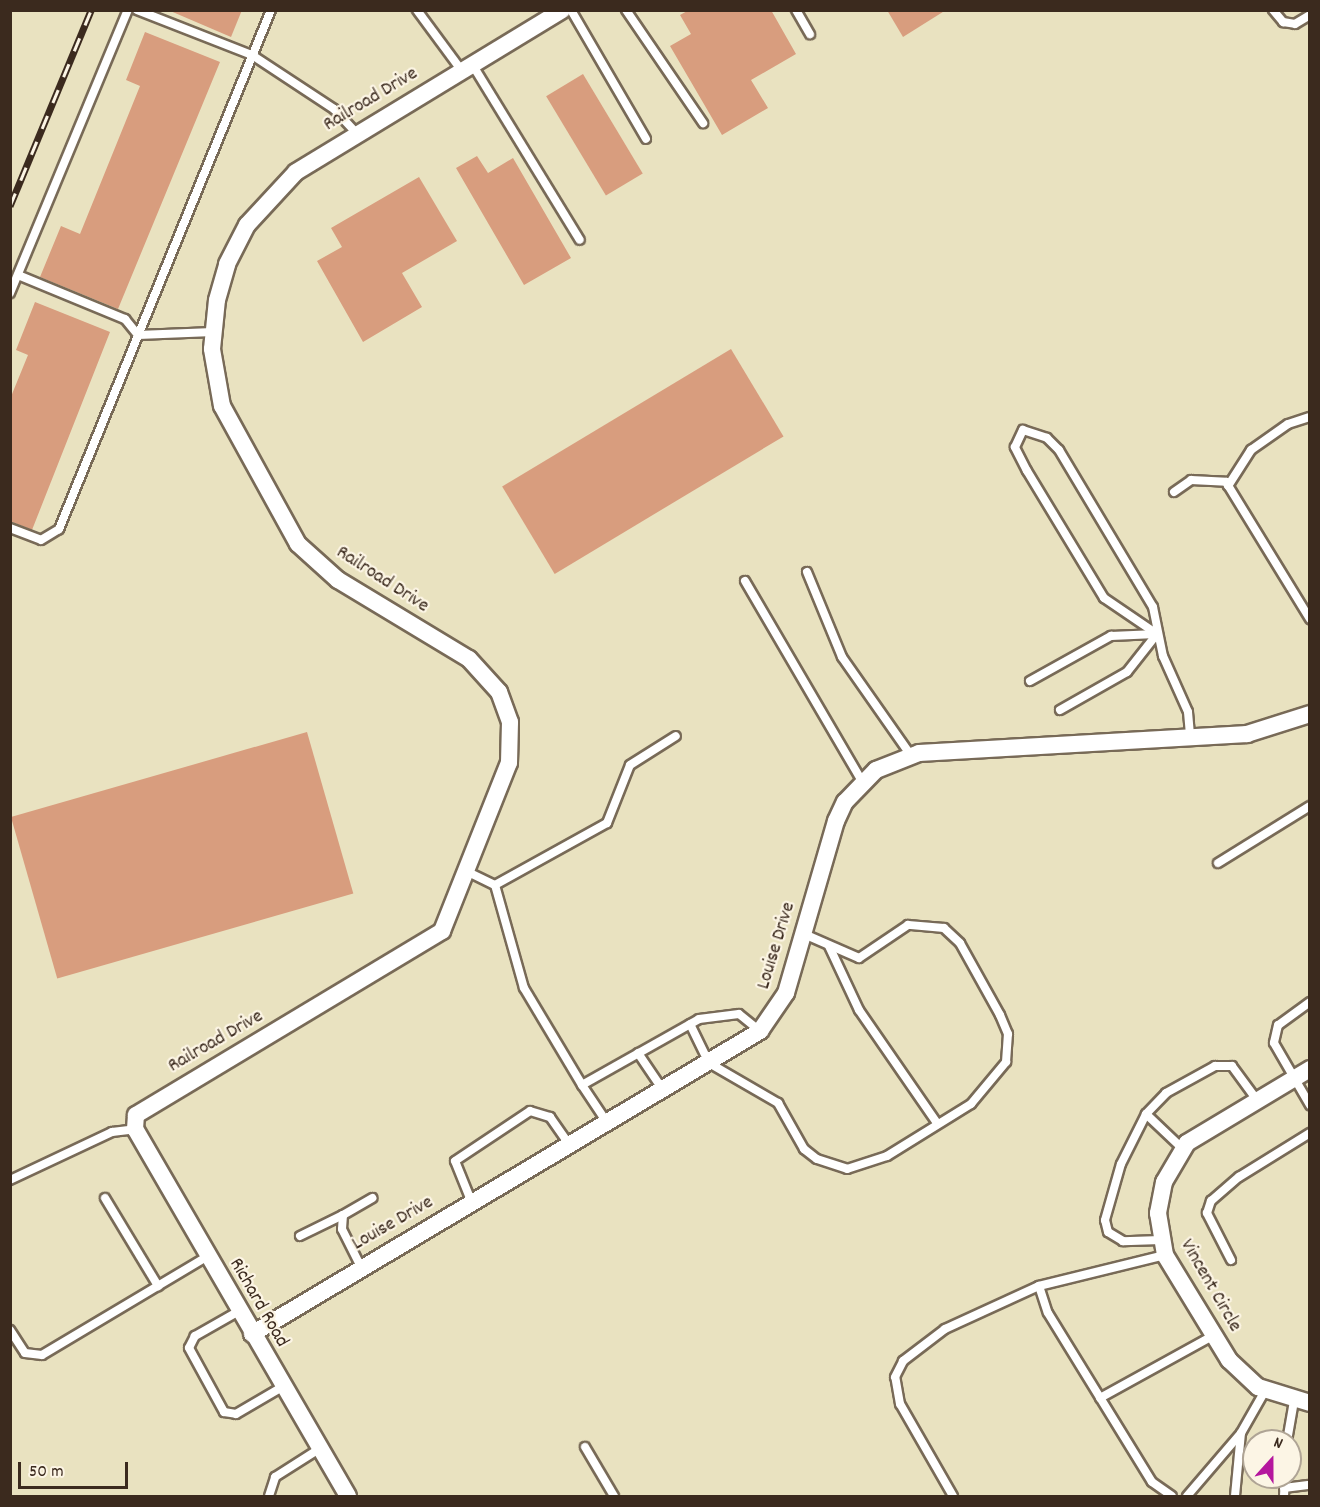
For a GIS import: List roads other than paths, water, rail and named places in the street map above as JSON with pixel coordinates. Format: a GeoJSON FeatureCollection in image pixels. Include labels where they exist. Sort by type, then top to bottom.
{"type":"FeatureCollection","features":[{"type":"Feature","properties":{"kind":"street","name":"Railroad Drive"},"geometry":{"type":"LineString","coordinates":[[135,1129],[136,1114],[143,1108],[422,948],[442,931],[468,872],[509,763],[510,722],[499,692],[469,659],[338,580],[298,544],[233,434],[214,376],[213,332],[226,264],[258,209],[296,172],[356,133],[561,11]]}},
{"type":"Feature","properties":{"kind":"street","name":"Louise Drive"},"geometry":{"type":"LineString","coordinates":[[252,1334],[361,1267],[570,1147],[760,1031],[786,993],[836,821],[862,781],[910,754],[1264,732],[1310,714]]}},
{"type":"Feature","properties":{"kind":"street","name":"Vincent Circle"},"geometry":{"type":"LineString","coordinates":[[1302,1073],[1197,1134],[1183,1149],[1161,1194],[1163,1247],[1214,1335],[1245,1377],[1265,1391],[1302,1402]]}},
{"type":"Feature","properties":{"kind":"street","name":"Richard Road"},"geometry":{"type":"LineString","coordinates":[[135,1129],[282,1387],[348,1497]]}},
{"type":"Feature","properties":{"kind":"lane"},"geometry":{"type":"LineString","coordinates":[[10,292],[128,10]]}},
{"type":"Feature","properties":{"kind":"lane"},"geometry":{"type":"LineString","coordinates":[[138,10],[252,55],[334,109],[356,133]]}},
{"type":"Feature","properties":{"kind":"lane"},"geometry":{"type":"LineString","coordinates":[[10,528],[41,540],[59,529],[271,10]]}},
{"type":"Feature","properties":{"kind":"lane"},"geometry":{"type":"LineString","coordinates":[[417,10],[467,67],[580,240]]}},
{"type":"Feature","properties":{"kind":"lane"},"geometry":{"type":"LineString","coordinates":[[626,10],[703,123]]}},
{"type":"Feature","properties":{"kind":"lane"},"geometry":{"type":"LineString","coordinates":[[796,10],[810,34]]}},
{"type":"Feature","properties":{"kind":"lane"},"geometry":{"type":"LineString","coordinates":[[1273,10],[1282,22],[1295,24],[1310,15]]}},
{"type":"Feature","properties":{"kind":"lane"},"geometry":{"type":"LineString","coordinates":[[561,11],[646,139]]}},
{"type":"Feature","properties":{"kind":"lane"},"geometry":{"type":"LineString","coordinates":[[18,275],[125,319],[138,335]]}},
{"type":"Feature","properties":{"kind":"lane"},"geometry":{"type":"LineString","coordinates":[[138,335],[213,332]]}},
{"type":"Feature","properties":{"kind":"lane"},"geometry":{"type":"LineString","coordinates":[[1228,486],[1251,450],[1288,424],[1310,417]]}},
{"type":"Feature","properties":{"kind":"lane"},"geometry":{"type":"LineString","coordinates":[[1157,634],[1104,598],[1027,471],[1015,447],[1023,430],[1047,438],[1059,450],[1153,607],[1157,634],[1188,712],[1190,736]]}},
{"type":"Feature","properties":{"kind":"lane"},"geometry":{"type":"LineString","coordinates":[[1174,492],[1191,480],[1228,486],[1310,619]]}},
{"type":"Feature","properties":{"kind":"lane"},"geometry":{"type":"LineString","coordinates":[[807,572],[842,657],[910,754]]}},
{"type":"Feature","properties":{"kind":"lane"},"geometry":{"type":"LineString","coordinates":[[745,581],[862,781]]}},
{"type":"Feature","properties":{"kind":"lane"},"geometry":{"type":"LineString","coordinates":[[1030,681],[1111,636],[1157,634]]}},
{"type":"Feature","properties":{"kind":"lane"},"geometry":{"type":"LineString","coordinates":[[1060,710],[1127,672],[1157,634]]}},
{"type":"Feature","properties":{"kind":"lane"},"geometry":{"type":"LineString","coordinates":[[495,885],[607,823],[630,765],[675,736]]}},
{"type":"Feature","properties":{"kind":"lane"},"geometry":{"type":"LineString","coordinates":[[1218,863],[1310,806]]}},
{"type":"Feature","properties":{"kind":"lane"},"geometry":{"type":"LineString","coordinates":[[468,872],[495,885],[524,988],[608,1124]]}},
{"type":"Feature","properties":{"kind":"lane"},"geometry":{"type":"LineString","coordinates":[[690,1024],[709,1063],[778,1102],[804,1149],[817,1159],[847,1169],[887,1156],[971,1104],[1006,1062],[1008,1034],[982,977],[960,943],[929,922],[908,925],[868,956],[848,956],[804,934]]}},
{"type":"Feature","properties":{"kind":"lane"},"geometry":{"type":"LineString","coordinates":[[829,946],[860,1010],[937,1123]]}},
{"type":"Feature","properties":{"kind":"lane"},"geometry":{"type":"LineString","coordinates":[[1310,1002],[1278,1025],[1274,1043],[1302,1073],[1310,1105]]}},
{"type":"Feature","properties":{"kind":"lane"},"geometry":{"type":"LineString","coordinates":[[582,1085],[690,1024],[719,1014],[739,1014],[760,1031]]}},
{"type":"Feature","properties":{"kind":"lane"},"geometry":{"type":"LineString","coordinates":[[638,1053],[663,1091]]}},
{"type":"Feature","properties":{"kind":"lane"},"geometry":{"type":"LineString","coordinates":[[1163,1247],[1123,1241],[1108,1232],[1106,1220],[1121,1164],[1146,1114],[1166,1093],[1215,1066],[1232,1066],[1257,1100]]}},
{"type":"Feature","properties":{"kind":"lane"},"geometry":{"type":"LineString","coordinates":[[472,1203],[455,1161],[530,1111],[550,1117],[570,1147]]}},
{"type":"Feature","properties":{"kind":"lane"},"geometry":{"type":"LineString","coordinates":[[1146,1114],[1183,1149]]}},
{"type":"Feature","properties":{"kind":"lane"},"geometry":{"type":"LineString","coordinates":[[10,1180],[112,1132],[135,1129]]}},
{"type":"Feature","properties":{"kind":"lane"},"geometry":{"type":"LineString","coordinates":[[1231,1260],[1207,1213],[1211,1201],[1239,1177],[1310,1133]]}},
{"type":"Feature","properties":{"kind":"lane"},"geometry":{"type":"LineString","coordinates":[[105,1198],[158,1286]]}},
{"type":"Feature","properties":{"kind":"lane"},"geometry":{"type":"LineString","coordinates":[[300,1236],[372,1198]]}},
{"type":"Feature","properties":{"kind":"lane"},"geometry":{"type":"LineString","coordinates":[[343,1215],[342,1229],[361,1267]]}},
{"type":"Feature","properties":{"kind":"lane"},"geometry":{"type":"LineString","coordinates":[[953,1497],[900,1404],[895,1377],[903,1361],[945,1329],[1039,1286],[1163,1247]]}},
{"type":"Feature","properties":{"kind":"lane"},"geometry":{"type":"LineString","coordinates":[[10,1330],[25,1353],[42,1355],[208,1256]]}},
{"type":"Feature","properties":{"kind":"lane"},"geometry":{"type":"LineString","coordinates":[[1039,1286],[1048,1313],[1152,1482],[1172,1497]]}},
{"type":"Feature","properties":{"kind":"lane"},"geometry":{"type":"LineString","coordinates":[[239,1311],[195,1336],[189,1348],[224,1412],[236,1414],[282,1387]]}},
{"type":"Feature","properties":{"kind":"lane"},"geometry":{"type":"LineString","coordinates":[[1100,1398],[1214,1335]]}},
{"type":"Feature","properties":{"kind":"lane"},"geometry":{"type":"LineString","coordinates":[[1187,1497],[1241,1433],[1265,1391]]}},
{"type":"Feature","properties":{"kind":"lane"},"geometry":{"type":"LineString","coordinates":[[1292,1429],[1302,1402]]}},
{"type":"Feature","properties":{"kind":"lane"},"geometry":{"type":"LineString","coordinates":[[1235,1497],[1241,1433]]}},
{"type":"Feature","properties":{"kind":"lane"},"geometry":{"type":"LineString","coordinates":[[585,1447],[614,1497]]}},
{"type":"Feature","properties":{"kind":"lane"},"geometry":{"type":"LineString","coordinates":[[269,1497],[275,1477],[319,1449]]}},
{"type":"Feature","properties":{"kind":"lane"},"geometry":{"type":"LineString","coordinates":[[1284,1492],[1310,1485]]}},
{"type":"Feature","properties":{"kind":"railway"},"geometry":{"type":"LineString","coordinates":[[10,206],[91,10]]}}]}
